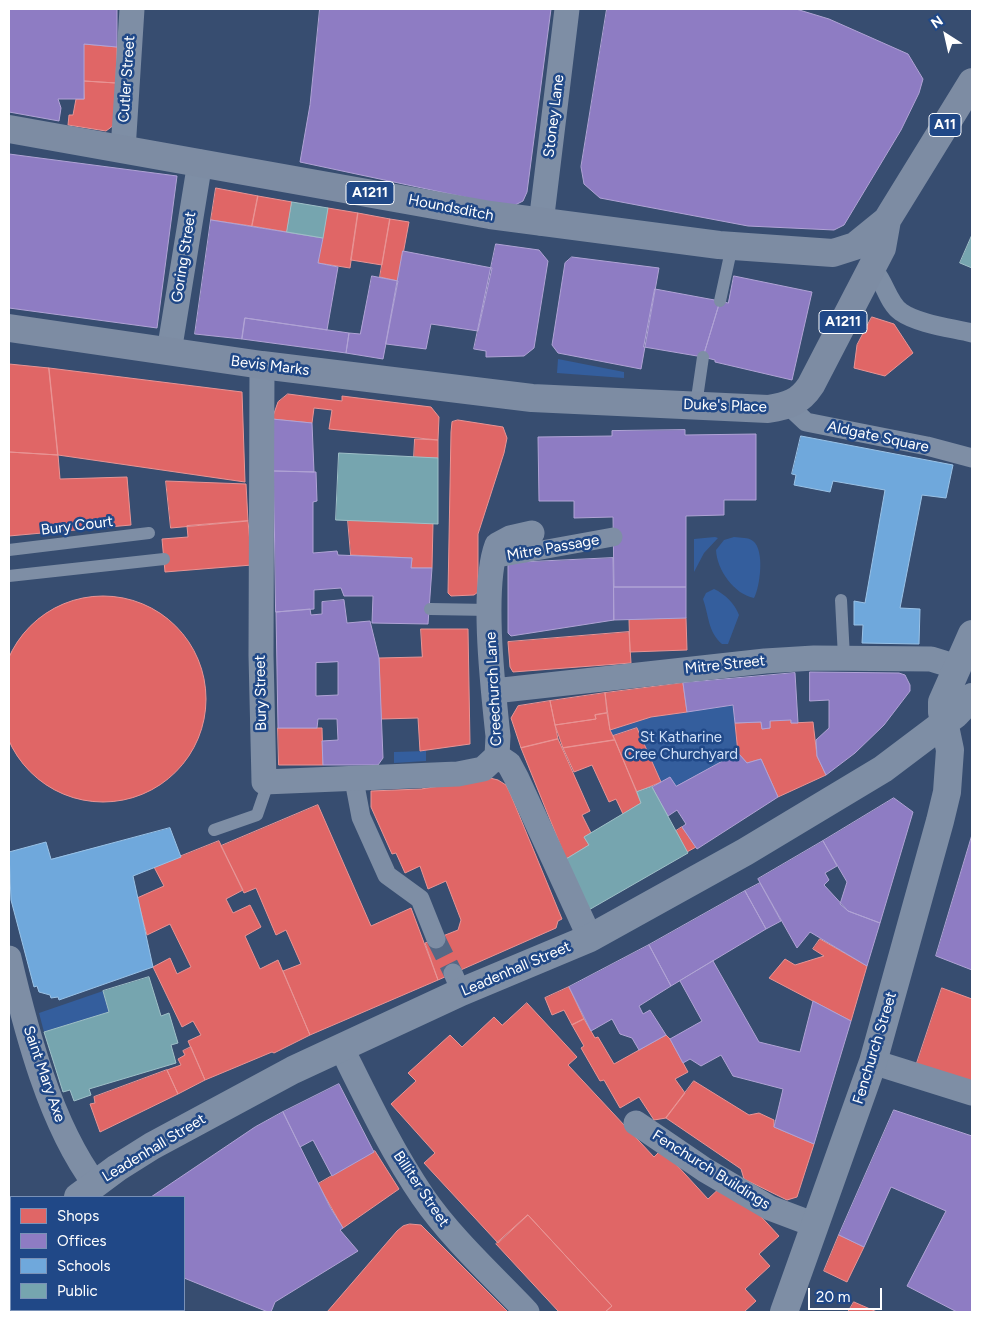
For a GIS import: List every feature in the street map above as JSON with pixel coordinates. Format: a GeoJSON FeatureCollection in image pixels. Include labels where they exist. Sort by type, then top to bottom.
{"type":"FeatureCollection","features":[{"type":"Feature","properties":{"kind":"main road","name":"A11"},"geometry":{"type":"LineString","coordinates":[[873,272],[882,248],[888,220],[972,82]]}},
{"type":"Feature","properties":{"kind":"main road","name":"Houndsditch"},"geometry":{"type":"LineString","coordinates":[[9,129],[541,223],[732,246],[833,253],[855,246],[888,220]]}},
{"type":"Feature","properties":{"kind":"main road","name":"Duke's Place"},"geometry":{"type":"LineString","coordinates":[[532,398],[696,404],[768,409],[789,406],[805,394],[873,272]]}},
{"type":"Feature","properties":{"kind":"main road","name":"Bevis Marks"},"geometry":{"type":"LineString","coordinates":[[9,328],[262,366],[532,398]]}},
{"type":"Feature","properties":{"kind":"street","name":"Cutler Street"},"geometry":{"type":"LineString","coordinates":[[123,150],[132,9]]}},
{"type":"Feature","properties":{"kind":"street","name":"Stoney Lane"},"geometry":{"type":"LineString","coordinates":[[541,223],[567,9]]}},
{"type":"Feature","properties":{"kind":"street","name":"Goring Street"},"geometry":{"type":"LineString","coordinates":[[169,352],[200,162]]}},
{"type":"Feature","properties":{"kind":"street"},"geometry":{"type":"LineString","coordinates":[[873,272],[891,301],[901,312],[924,321],[972,333]]}},
{"type":"Feature","properties":{"kind":"street","name":"Bury Street"},"geometry":{"type":"LineString","coordinates":[[262,366],[262,778],[264,782],[268,783]]}},
{"type":"Feature","properties":{"kind":"street","name":"Aldgate Square"},"geometry":{"type":"LineString","coordinates":[[789,406],[806,422],[927,446],[972,458]]}},
{"type":"Feature","properties":{"kind":"street"},"geometry":{"type":"LineString","coordinates":[[492,559],[497,545],[510,538],[532,533]]}},
{"type":"Feature","properties":{"kind":"street","name":"Mitre Passage"},"geometry":{"type":"LineString","coordinates":[[492,559],[613,536]]}},
{"type":"Feature","properties":{"kind":"street","name":"Creechurch Lane"},"geometry":{"type":"LineString","coordinates":[[492,559],[490,610],[498,736],[497,756],[509,764],[518,779],[590,938]]}},
{"type":"Feature","properties":{"kind":"street","name":"Fenchurch Street"},"geometry":{"type":"LineString","coordinates":[[784,1312],[873,1062],[940,821],[948,779],[950,750],[942,702],[972,634]]}},
{"type":"Feature","properties":{"kind":"street","name":"Mitre Street"},"geometry":{"type":"LineString","coordinates":[[494,691],[766,661],[844,657],[931,659],[956,667]]}},
{"type":"Feature","properties":{"kind":"street","name":"Leadenhall Street"},"geometry":{"type":"LineString","coordinates":[[86,1191],[152,1146],[341,1047],[457,983],[590,938],[745,852],[883,769],[968,704],[972,697]]}},
{"type":"Feature","properties":{"kind":"street"},"geometry":{"type":"LineString","coordinates":[[268,783],[458,774],[483,769],[497,756]]}},
{"type":"Feature","properties":{"kind":"street"},"geometry":{"type":"LineString","coordinates":[[354,780],[360,817],[386,875],[420,899],[436,939]]}},
{"type":"Feature","properties":{"kind":"street","name":"Saint Mary Axe"},"geometry":{"type":"LineString","coordinates":[[9,958],[40,1067],[58,1117],[76,1156],[86,1191]]}},
{"type":"Feature","properties":{"kind":"street","name":"Billiter Street"},"geometry":{"type":"LineString","coordinates":[[341,1047],[370,1106],[423,1197],[448,1230],[527,1312]]}},
{"type":"Feature","properties":{"kind":"street"},"geometry":{"type":"LineString","coordinates":[[873,1062],[972,1093]]}},
{"type":"Feature","properties":{"kind":"street","name":"Fenchurch Buildings"},"geometry":{"type":"LineString","coordinates":[[636,1123],[706,1170],[770,1208],[814,1225]]}},
{"type":"Feature","properties":{"kind":"lane"},"geometry":{"type":"LineString","coordinates":[[720,301],[732,246]]}},
{"type":"Feature","properties":{"kind":"lane"},"geometry":{"type":"LineString","coordinates":[[696,404],[703,357]]}},
{"type":"Feature","properties":{"kind":"lane","name":"Bury Court"},"geometry":{"type":"LineString","coordinates":[[9,550],[149,534]]}},
{"type":"Feature","properties":{"kind":"lane"},"geometry":{"type":"LineString","coordinates":[[9,576],[164,559]]}},
{"type":"Feature","properties":{"kind":"lane"},"geometry":{"type":"LineString","coordinates":[[840,600],[844,657]]}},
{"type":"Feature","properties":{"kind":"lane"},"geometry":{"type":"LineString","coordinates":[[430,609],[490,610]]}},
{"type":"Feature","properties":{"kind":"lane"},"geometry":{"type":"LineString","coordinates":[[214,830],[257,815],[268,783]]}},
{"type":"Feature","properties":{"kind":"green space"},"geometry":{"type":"Polygon","coordinates":[[[558,359],[624,372],[624,378],[557,373],[558,359]]]}},
{"type":"Feature","properties":{"kind":"green space"},"geometry":{"type":"Polygon","coordinates":[[[734,537],[747,538],[753,541],[759,552],[760,569],[754,598],[740,592],[733,586],[723,573],[717,558],[716,550],[724,540],[734,537]]]}},
{"type":"Feature","properties":{"kind":"green space"},"geometry":{"type":"Polygon","coordinates":[[[718,538],[704,553],[694,572],[694,539],[718,538]]]}},
{"type":"Feature","properties":{"kind":"green space"},"geometry":{"type":"Polygon","coordinates":[[[714,589],[729,600],[739,615],[728,644],[722,644],[717,639],[709,623],[703,599],[706,593],[714,589]]]}},
{"type":"Feature","properties":{"kind":"green space","name":"St Katharine Cree Churchyard"},"geometry":{"type":"Polygon","coordinates":[[[733,705],[738,753],[676,786],[661,782],[637,728],[613,736],[610,730],[651,717],[733,705]]]}},
{"type":"Feature","properties":{"kind":"green space"},"geometry":{"type":"Polygon","coordinates":[[[426,751],[426,761],[394,763],[394,752],[426,751]]]}},
{"type":"Feature","properties":{"kind":"green space"},"geometry":{"type":"Polygon","coordinates":[[[103,991],[109,1012],[44,1032],[39,1013],[103,991]]]}},
{"type":"Feature","properties":{"kind":"building: Shops"},"geometry":{"type":"Polygon","coordinates":[[[84,44],[117,47],[116,83],[84,81],[84,44]]]}},
{"type":"Feature","properties":{"kind":"building: Shops"},"geometry":{"type":"Polygon","coordinates":[[[84,81],[116,83],[114,125],[106,131],[68,125],[69,115],[73,115],[76,99],[84,99],[84,81]]]}},
{"type":"Feature","properties":{"kind":"building: Shops"},"geometry":{"type":"Polygon","coordinates":[[[216,188],[258,196],[252,226],[211,220],[216,188]]]}},
{"type":"Feature","properties":{"kind":"building: Shops"},"geometry":{"type":"Polygon","coordinates":[[[258,196],[292,202],[287,232],[252,226],[258,196]]]}},
{"type":"Feature","properties":{"kind":"building: Shops"},"geometry":{"type":"Polygon","coordinates":[[[328,208],[358,213],[350,268],[318,263],[328,208]]]}},
{"type":"Feature","properties":{"kind":"building: Shops"},"geometry":{"type":"Polygon","coordinates":[[[358,213],[390,219],[382,265],[351,260],[358,213]]]}},
{"type":"Feature","properties":{"kind":"building: Shops"},"geometry":{"type":"Polygon","coordinates":[[[390,219],[409,222],[398,281],[380,277],[390,219]]]}},
{"type":"Feature","properties":{"kind":"building: Shops"},"geometry":{"type":"Polygon","coordinates":[[[872,317],[894,324],[913,353],[885,376],[854,368],[857,345],[872,317]]]}},
{"type":"Feature","properties":{"kind":"building: Shops"},"geometry":{"type":"Polygon","coordinates":[[[9,364],[49,368],[58,455],[9,452],[9,364]]]}},
{"type":"Feature","properties":{"kind":"building: Shops"},"geometry":{"type":"Polygon","coordinates":[[[49,368],[242,392],[245,482],[58,455],[49,368]]]}},
{"type":"Feature","properties":{"kind":"building: Shops"},"geometry":{"type":"Polygon","coordinates":[[[288,394],[342,401],[342,396],[431,407],[439,417],[438,440],[329,429],[332,410],[314,408],[312,423],[272,419],[278,402],[288,394]]]}},
{"type":"Feature","properties":{"kind":"building: Shops"},"geometry":{"type":"Polygon","coordinates":[[[458,420],[503,427],[507,438],[478,534],[478,592],[474,595],[451,596],[448,593],[451,432],[452,422],[458,420]]]}},
{"type":"Feature","properties":{"kind":"building: Shops"},"geometry":{"type":"Polygon","coordinates":[[[415,439],[438,440],[438,458],[414,458],[415,439]]]}},
{"type":"Feature","properties":{"kind":"building: Shops"},"geometry":{"type":"Polygon","coordinates":[[[9,452],[58,455],[60,479],[127,477],[131,525],[9,536],[9,452]]]}},
{"type":"Feature","properties":{"kind":"building: Shops"},"geometry":{"type":"Polygon","coordinates":[[[166,481],[246,484],[248,521],[171,528],[166,481]]]}},
{"type":"Feature","properties":{"kind":"building: Shops"},"geometry":{"type":"Polygon","coordinates":[[[348,520],[433,523],[432,568],[411,568],[412,558],[351,555],[348,520]]]}},
{"type":"Feature","properties":{"kind":"building: Shops"},"geometry":{"type":"Polygon","coordinates":[[[248,521],[252,565],[165,572],[162,539],[188,537],[187,526],[248,521]]]}},
{"type":"Feature","properties":{"kind":"building: Shops"},"geometry":{"type":"Polygon","coordinates":[[[93,596],[113,596],[143,603],[169,619],[183,633],[199,659],[206,689],[206,709],[199,739],[183,765],[169,779],[143,795],[113,802],[93,802],[63,795],[37,779],[23,765],[7,739],[0,709],[0,689],[7,659],[23,633],[37,619],[63,603],[93,596]]]}},
{"type":"Feature","properties":{"kind":"building: Shops"},"geometry":{"type":"Polygon","coordinates":[[[686,618],[687,650],[630,652],[629,620],[686,618]]]}},
{"type":"Feature","properties":{"kind":"building: Shops"},"geometry":{"type":"Polygon","coordinates":[[[421,629],[468,629],[470,744],[420,751],[418,718],[381,719],[379,658],[422,657],[421,629]]]}},
{"type":"Feature","properties":{"kind":"building: Shops"},"geometry":{"type":"Polygon","coordinates":[[[629,632],[631,663],[513,672],[510,667],[508,642],[629,632]]]}},
{"type":"Feature","properties":{"kind":"building: Shops"},"geometry":{"type":"Polygon","coordinates":[[[683,683],[687,712],[651,717],[610,730],[605,693],[683,683]]]}},
{"type":"Feature","properties":{"kind":"building: Shops"},"geometry":{"type":"Polygon","coordinates":[[[605,693],[607,713],[595,715],[596,719],[555,725],[550,701],[605,693]]]}},
{"type":"Feature","properties":{"kind":"building: Shops"},"geometry":{"type":"Polygon","coordinates":[[[550,701],[558,739],[521,748],[511,718],[518,706],[550,701]]]}},
{"type":"Feature","properties":{"kind":"building: Shops"},"geometry":{"type":"Polygon","coordinates":[[[607,713],[610,730],[615,740],[563,748],[555,725],[596,719],[595,715],[607,713]]]}},
{"type":"Feature","properties":{"kind":"building: Shops"},"geometry":{"type":"Polygon","coordinates":[[[791,720],[791,723],[813,722],[817,756],[826,775],[778,797],[761,759],[747,763],[738,753],[735,723],[761,722],[762,729],[770,728],[770,721],[791,720]]]}},
{"type":"Feature","properties":{"kind":"building: Shops"},"geometry":{"type":"Polygon","coordinates":[[[278,728],[322,728],[323,765],[279,765],[278,728]]]}},
{"type":"Feature","properties":{"kind":"building: Shops"},"geometry":{"type":"Polygon","coordinates":[[[637,728],[661,782],[637,792],[613,736],[637,728]]]}},
{"type":"Feature","properties":{"kind":"building: Shops"},"geometry":{"type":"Polygon","coordinates":[[[558,739],[590,811],[582,815],[591,833],[584,837],[589,845],[566,859],[521,748],[558,739]]]}},
{"type":"Feature","properties":{"kind":"building: Shops"},"geometry":{"type":"Polygon","coordinates":[[[615,740],[641,803],[623,814],[616,799],[609,802],[592,765],[574,772],[563,748],[615,740]]]}},
{"type":"Feature","properties":{"kind":"building: Shops"},"geometry":{"type":"Polygon","coordinates":[[[490,778],[506,785],[562,919],[558,921],[556,928],[438,980],[425,943],[458,930],[461,920],[446,881],[428,889],[420,866],[405,873],[396,853],[392,854],[371,807],[371,791],[421,789],[490,778]]]}},
{"type":"Feature","properties":{"kind":"building: Shops"},"geometry":{"type":"Polygon","coordinates":[[[318,805],[371,926],[411,908],[438,980],[310,1035],[283,971],[301,964],[286,930],[276,935],[256,888],[244,893],[221,846],[318,805]]]}},
{"type":"Feature","properties":{"kind":"building: Shops"},"geometry":{"type":"Polygon","coordinates":[[[682,827],[696,847],[687,852],[676,831],[682,827]]]}},
{"type":"Feature","properties":{"kind":"building: Shops"},"geometry":{"type":"Polygon","coordinates":[[[219,841],[243,890],[226,899],[233,913],[250,905],[261,927],[245,936],[260,969],[278,960],[310,1035],[274,1053],[272,1052],[205,1080],[188,1041],[201,1035],[193,1021],[182,1027],[153,967],[170,958],[177,974],[191,967],[170,924],[147,935],[137,898],[164,886],[154,867],[219,841]]]}},
{"type":"Feature","properties":{"kind":"building: Shops"},"geometry":{"type":"Polygon","coordinates":[[[820,939],[867,966],[851,1021],[769,978],[785,959],[795,965],[824,956],[813,949],[820,939]]]}},
{"type":"Feature","properties":{"kind":"building: Shops"},"geometry":{"type":"Polygon","coordinates":[[[569,987],[584,1019],[572,1025],[564,1010],[552,1015],[545,998],[569,987]]]}},
{"type":"Feature","properties":{"kind":"building: Shops"},"geometry":{"type":"Polygon","coordinates":[[[942,988],[972,999],[972,1085],[916,1066],[942,988]]]}},
{"type":"Feature","properties":{"kind":"building: Shops"},"geometry":{"type":"Polygon","coordinates":[[[527,1003],[577,1057],[568,1065],[654,1157],[662,1149],[708,1199],[724,1184],[743,1197],[779,1236],[759,1254],[770,1266],[745,1289],[756,1301],[744,1312],[605,1312],[612,1306],[528,1215],[498,1243],[424,1163],[435,1153],[391,1104],[416,1081],[408,1073],[450,1035],[462,1047],[494,1017],[502,1025],[527,1003]]]}},
{"type":"Feature","properties":{"kind":"building: Shops"},"geometry":{"type":"Polygon","coordinates":[[[584,1019],[595,1038],[598,1037],[614,1064],[666,1035],[670,1039],[688,1072],[675,1079],[685,1093],[666,1118],[654,1120],[639,1097],[620,1108],[604,1080],[600,1081],[581,1048],[584,1046],[572,1025],[584,1019]]]}},
{"type":"Feature","properties":{"kind":"building: Shops"},"geometry":{"type":"Polygon","coordinates":[[[191,1047],[205,1080],[178,1094],[167,1070],[181,1065],[178,1059],[185,1055],[183,1051],[191,1047]]]}},
{"type":"Feature","properties":{"kind":"building: Shops"},"geometry":{"type":"Polygon","coordinates":[[[167,1070],[178,1094],[100,1132],[90,1104],[95,1103],[94,1097],[167,1070]]]}},
{"type":"Feature","properties":{"kind":"building: Shops"},"geometry":{"type":"Polygon","coordinates":[[[694,1081],[749,1115],[759,1113],[774,1120],[774,1127],[814,1144],[797,1197],[787,1200],[744,1179],[741,1169],[666,1118],[694,1081]]]}},
{"type":"Feature","properties":{"kind":"building: Shops"},"geometry":{"type":"Polygon","coordinates":[[[375,1151],[399,1189],[343,1228],[318,1184],[375,1151]]]}},
{"type":"Feature","properties":{"kind":"building: Shops"},"geometry":{"type":"Polygon","coordinates":[[[528,1215],[612,1306],[605,1312],[559,1312],[496,1244],[528,1215]]]}},
{"type":"Feature","properties":{"kind":"building: Shops"},"geometry":{"type":"Polygon","coordinates":[[[410,1224],[421,1225],[508,1312],[327,1312],[397,1231],[403,1226],[410,1224]]]}},
{"type":"Feature","properties":{"kind":"building: Shops"},"geometry":{"type":"Polygon","coordinates":[[[839,1235],[864,1247],[847,1282],[824,1271],[839,1235]]]}},
{"type":"Feature","properties":{"kind":"building: Shops"},"geometry":{"type":"Polygon","coordinates":[[[854,1302],[877,1312],[848,1312],[854,1302]]]}},
{"type":"Feature","properties":{"kind":"building: Offices"},"geometry":{"type":"Polygon","coordinates":[[[9,9],[117,9],[117,47],[84,44],[84,99],[58,99],[61,108],[59,121],[9,112],[9,9]]]}},
{"type":"Feature","properties":{"kind":"building: Offices"},"geometry":{"type":"Polygon","coordinates":[[[320,9],[551,9],[527,192],[523,201],[511,207],[300,162],[310,105],[320,9]]]}},
{"type":"Feature","properties":{"kind":"building: Offices"},"geometry":{"type":"Polygon","coordinates":[[[607,9],[796,9],[829,19],[908,54],[923,79],[919,93],[901,130],[844,225],[834,230],[748,226],[600,198],[584,184],[581,167],[607,9]]]}},
{"type":"Feature","properties":{"kind":"building: Offices"},"geometry":{"type":"Polygon","coordinates":[[[9,154],[177,176],[157,328],[9,308],[9,154]]]}},
{"type":"Feature","properties":{"kind":"building: Offices"},"geometry":{"type":"Polygon","coordinates":[[[211,220],[323,238],[318,263],[338,267],[327,330],[245,318],[242,339],[195,334],[211,220]]]}},
{"type":"Feature","properties":{"kind":"building: Offices"},"geometry":{"type":"Polygon","coordinates":[[[496,244],[539,250],[548,261],[534,348],[524,356],[486,357],[486,351],[474,349],[496,244]]]}},
{"type":"Feature","properties":{"kind":"building: Offices"},"geometry":{"type":"Polygon","coordinates":[[[403,251],[492,268],[478,331],[431,324],[426,349],[386,344],[403,251]]]}},
{"type":"Feature","properties":{"kind":"building: Offices"},"geometry":{"type":"Polygon","coordinates":[[[572,257],[659,268],[641,369],[558,353],[552,345],[565,263],[572,257]]]}},
{"type":"Feature","properties":{"kind":"building: Offices"},"geometry":{"type":"Polygon","coordinates":[[[372,276],[398,281],[383,359],[346,353],[349,333],[360,334],[372,276]]]}},
{"type":"Feature","properties":{"kind":"building: Offices"},"geometry":{"type":"Polygon","coordinates":[[[734,276],[812,292],[792,380],[715,362],[715,360],[703,357],[720,301],[728,303],[734,276]]]}},
{"type":"Feature","properties":{"kind":"building: Offices"},"geometry":{"type":"Polygon","coordinates":[[[655,289],[720,301],[703,357],[644,347],[655,289]]]}},
{"type":"Feature","properties":{"kind":"building: Offices"},"geometry":{"type":"Polygon","coordinates":[[[245,318],[349,333],[346,353],[242,339],[245,318]]]}},
{"type":"Feature","properties":{"kind":"building: Offices"},"geometry":{"type":"Polygon","coordinates":[[[272,419],[312,423],[314,472],[274,471],[272,419]]]}},
{"type":"Feature","properties":{"kind":"building: Offices"},"geometry":{"type":"Polygon","coordinates":[[[685,430],[685,435],[756,434],[756,500],[724,500],[724,515],[686,516],[686,587],[614,587],[613,517],[574,518],[574,501],[539,501],[538,437],[612,436],[612,431],[685,430]]]}},
{"type":"Feature","properties":{"kind":"building: Offices"},"geometry":{"type":"Polygon","coordinates":[[[274,471],[316,472],[317,501],[313,502],[313,553],[337,551],[338,555],[412,558],[411,568],[432,568],[428,624],[372,623],[373,596],[344,596],[341,588],[314,590],[314,609],[276,612],[274,471]]]}},
{"type":"Feature","properties":{"kind":"building: Offices"},"geometry":{"type":"Polygon","coordinates":[[[613,558],[614,620],[511,636],[508,633],[508,563],[613,558]]]}},
{"type":"Feature","properties":{"kind":"building: Offices"},"geometry":{"type":"Polygon","coordinates":[[[614,587],[686,587],[686,618],[614,620],[614,587]]]}},
{"type":"Feature","properties":{"kind":"building: Offices"},"geometry":{"type":"Polygon","coordinates":[[[344,600],[347,623],[370,621],[379,658],[383,758],[378,765],[323,765],[322,741],[338,740],[337,719],[318,719],[317,728],[278,728],[276,612],[310,609],[311,615],[322,614],[322,602],[344,600]],[[338,662],[316,663],[316,696],[338,695],[338,662]]]}},
{"type":"Feature","properties":{"kind":"building: Offices"},"geometry":{"type":"Polygon","coordinates":[[[810,672],[899,673],[905,675],[910,685],[910,691],[884,725],[855,753],[826,775],[817,756],[816,740],[829,728],[829,700],[810,701],[810,672]]]}},
{"type":"Feature","properties":{"kind":"building: Offices"},"geometry":{"type":"Polygon","coordinates":[[[795,673],[798,723],[791,723],[791,720],[770,721],[770,728],[762,729],[761,722],[735,723],[733,705],[687,712],[683,683],[795,673]]]}},
{"type":"Feature","properties":{"kind":"building: Offices"},"geometry":{"type":"Polygon","coordinates":[[[738,753],[747,763],[761,759],[778,797],[697,849],[682,827],[686,824],[677,810],[668,816],[652,787],[670,777],[676,786],[738,753]]]}},
{"type":"Feature","properties":{"kind":"building: Offices"},"geometry":{"type":"Polygon","coordinates":[[[894,798],[913,812],[880,923],[848,911],[840,904],[847,882],[823,841],[894,798]]]}},
{"type":"Feature","properties":{"kind":"building: Offices"},"geometry":{"type":"Polygon","coordinates":[[[972,835],[972,970],[936,956],[972,835]]]}},
{"type":"Feature","properties":{"kind":"building: Offices"},"geometry":{"type":"Polygon","coordinates":[[[823,841],[837,866],[825,873],[829,880],[824,885],[848,911],[880,923],[867,966],[810,932],[797,948],[758,879],[823,841]]]}},
{"type":"Feature","properties":{"kind":"building: Offices"},"geometry":{"type":"Polygon","coordinates":[[[760,883],[781,921],[766,929],[745,891],[760,883]]]}},
{"type":"Feature","properties":{"kind":"building: Offices"},"geometry":{"type":"Polygon","coordinates":[[[745,891],[766,929],[671,986],[649,945],[745,891]]]}},
{"type":"Feature","properties":{"kind":"building: Offices"},"geometry":{"type":"Polygon","coordinates":[[[649,945],[671,986],[639,1006],[643,1014],[650,1010],[666,1035],[639,1050],[632,1038],[620,1034],[612,1019],[591,1031],[569,987],[649,945]]]}},
{"type":"Feature","properties":{"kind":"building: Offices"},"geometry":{"type":"Polygon","coordinates":[[[713,961],[759,1042],[800,1052],[813,1001],[851,1021],[814,1144],[774,1127],[783,1089],[733,1076],[721,1055],[701,1066],[690,1059],[683,1063],[670,1039],[702,1021],[680,981],[713,961]]]}},
{"type":"Feature","properties":{"kind":"building: Offices"},"geometry":{"type":"Polygon","coordinates":[[[339,1084],[374,1152],[332,1176],[313,1140],[300,1147],[283,1112],[339,1084]]]}},
{"type":"Feature","properties":{"kind":"building: Offices"},"geometry":{"type":"Polygon","coordinates":[[[894,1110],[972,1136],[972,1312],[957,1312],[907,1286],[946,1211],[891,1187],[864,1247],[839,1235],[894,1110]]]}},
{"type":"Feature","properties":{"kind":"building: Offices"},"geometry":{"type":"Polygon","coordinates":[[[283,1112],[330,1207],[343,1228],[340,1230],[358,1251],[275,1302],[271,1312],[185,1278],[185,1196],[152,1196],[255,1127],[283,1112]]]}},
{"type":"Feature","properties":{"kind":"building: Schools"},"geometry":{"type":"Polygon","coordinates":[[[801,436],[953,465],[946,498],[922,495],[900,608],[920,609],[919,644],[862,643],[863,625],[854,625],[854,601],[865,603],[885,490],[833,481],[830,492],[794,485],[796,475],[792,474],[801,436]]]}},
{"type":"Feature","properties":{"kind":"building: Schools"},"geometry":{"type":"Polygon","coordinates":[[[170,828],[181,857],[133,876],[153,967],[59,1000],[58,997],[51,998],[50,995],[39,992],[37,986],[34,987],[11,900],[9,852],[46,842],[51,859],[170,828]]]}},
{"type":"Feature","properties":{"kind":"building: Public"},"geometry":{"type":"Polygon","coordinates":[[[292,202],[328,208],[323,238],[287,232],[292,202]]]}},
{"type":"Feature","properties":{"kind":"building: Public"},"geometry":{"type":"Polygon","coordinates":[[[972,235],[972,268],[960,263],[972,235]]]}},
{"type":"Feature","properties":{"kind":"building: Public"},"geometry":{"type":"Polygon","coordinates":[[[339,453],[438,458],[438,524],[336,520],[339,453]]]}},
{"type":"Feature","properties":{"kind":"building: Public"},"geometry":{"type":"Polygon","coordinates":[[[652,787],[688,853],[587,911],[566,859],[589,845],[584,837],[641,803],[637,792],[652,787]]]}},
{"type":"Feature","properties":{"kind":"building: Public"},"geometry":{"type":"Polygon","coordinates":[[[149,977],[161,1016],[169,1013],[178,1043],[171,1045],[176,1063],[89,1089],[91,1095],[74,1101],[70,1090],[63,1092],[44,1032],[109,1012],[103,991],[149,977]]]}},
{"type":"Feature","properties":{"kind":"tunnel"},"geometry":{"type":"LineString","coordinates":[[436,939],[453,973]]}}]}
